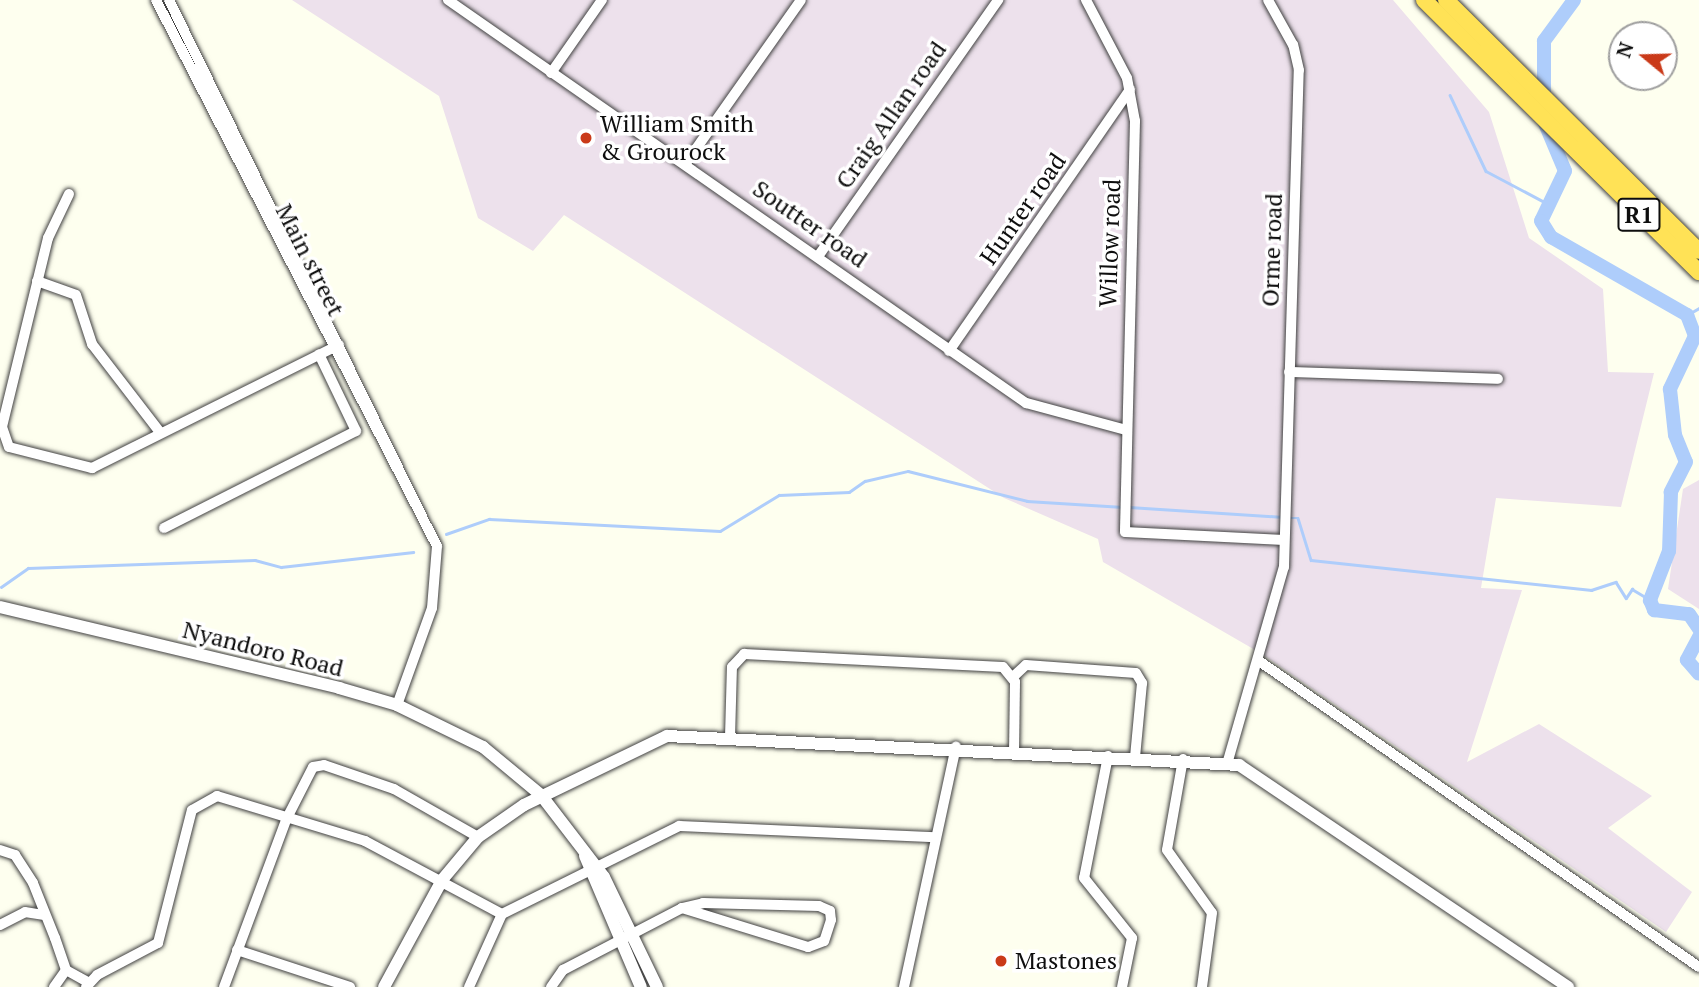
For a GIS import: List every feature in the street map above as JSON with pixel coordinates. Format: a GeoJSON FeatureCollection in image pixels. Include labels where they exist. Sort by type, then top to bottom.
{"type":"FeatureCollection","features":[{"type":"Feature","properties":{"kind":"highway","name":"R1"},"geometry":{"type":"LineString","coordinates":[[1423,0],[1530,99],[1699,272]]}},
{"type":"Feature","properties":{"kind":"highway","name":"R1"},"geometry":{"type":"LineString","coordinates":[[1446,0],[1530,99]]}},
{"type":"Feature","properties":{"kind":"highway","name":"R1"},"geometry":{"type":"LineString","coordinates":[[1583,153],[1699,251]]}},
{"type":"Feature","properties":{"kind":"street","name":"Main street"},"geometry":{"type":"LineString","coordinates":[[156,0],[431,536],[439,561],[432,608],[397,705]]}},
{"type":"Feature","properties":{"kind":"street","name":"Main street"},"geometry":{"type":"LineString","coordinates":[[169,0],[335,347]]}},
{"type":"Feature","properties":{"kind":"street","name":"Soutter road"},"geometry":{"type":"LineString","coordinates":[[448,0],[819,255],[949,351],[1039,409],[1126,430]]}},
{"type":"Feature","properties":{"kind":"street"},"geometry":{"type":"LineString","coordinates":[[551,73],[602,0]]}},
{"type":"Feature","properties":{"kind":"street"},"geometry":{"type":"LineString","coordinates":[[686,163],[801,0]]}},
{"type":"Feature","properties":{"kind":"street","name":"Craig Allan road"},"geometry":{"type":"LineString","coordinates":[[819,255],[998,0]]}},
{"type":"Feature","properties":{"kind":"street","name":"Willow road"},"geometry":{"type":"LineString","coordinates":[[1086,0],[1130,90],[1135,121],[1125,532],[1284,540]]}},
{"type":"Feature","properties":{"kind":"street","name":"Orme road"},"geometry":{"type":"LineString","coordinates":[[1268,0],[1293,44],[1299,70],[1284,540]]}},
{"type":"Feature","properties":{"kind":"street","name":"Hunter road"},"geometry":{"type":"LineString","coordinates":[[949,351],[1130,90]]}},
{"type":"Feature","properties":{"kind":"street"},"geometry":{"type":"LineString","coordinates":[[69,194],[52,224],[37,281],[2,427],[5,444],[84,469],[335,347]]}},
{"type":"Feature","properties":{"kind":"street"},"geometry":{"type":"LineString","coordinates":[[37,281],[76,295],[92,344],[159,431]]}},
{"type":"Feature","properties":{"kind":"street"},"geometry":{"type":"LineString","coordinates":[[164,527],[356,431],[319,354]]}},
{"type":"Feature","properties":{"kind":"street"},"geometry":{"type":"LineString","coordinates":[[1289,372],[1498,379]]}},
{"type":"Feature","properties":{"kind":"street"},"geometry":{"type":"LineString","coordinates":[[1227,764],[1281,588],[1284,540]]}},
{"type":"Feature","properties":{"kind":"street","name":"Nyandoro Road"},"geometry":{"type":"LineString","coordinates":[[0,607],[397,705],[505,761],[541,795]]}},
{"type":"Feature","properties":{"kind":"street"},"geometry":{"type":"LineString","coordinates":[[730,737],[732,667],[744,654],[996,666],[1014,676]]}},
{"type":"Feature","properties":{"kind":"street"},"geometry":{"type":"LineString","coordinates":[[1259,661],[1699,967]]}},
{"type":"Feature","properties":{"kind":"street"},"geometry":{"type":"LineString","coordinates":[[1014,750],[1014,676],[1026,665],[1136,673],[1142,683],[1135,757]]}},
{"type":"Feature","properties":{"kind":"street"},"geometry":{"type":"LineString","coordinates":[[384,987],[442,880],[478,837],[541,795],[654,739],[730,737],[956,746],[1227,764],[1261,775],[1568,987]]}},
{"type":"Feature","properties":{"kind":"street"},"geometry":{"type":"LineString","coordinates":[[904,987],[956,746]]}},
{"type":"Feature","properties":{"kind":"street"},"geometry":{"type":"LineString","coordinates":[[1108,756],[1084,877],[1132,938],[1122,987]]}},
{"type":"Feature","properties":{"kind":"street"},"geometry":{"type":"LineString","coordinates":[[1183,759],[1167,850],[1212,913],[1202,987]]}},
{"type":"Feature","properties":{"kind":"street"},"geometry":{"type":"LineString","coordinates":[[224,987],[286,818],[309,772],[324,765],[419,800],[478,837]]}},
{"type":"Feature","properties":{"kind":"street"},"geometry":{"type":"LineString","coordinates":[[541,795],[583,851],[633,933],[657,987]]}},
{"type":"Feature","properties":{"kind":"street"},"geometry":{"type":"LineString","coordinates":[[0,850],[15,855],[66,970],[87,985],[158,943],[197,804],[228,796],[286,818],[365,841],[502,914]]}},
{"type":"Feature","properties":{"kind":"street"},"geometry":{"type":"LineString","coordinates":[[469,987],[502,914],[591,865],[679,826],[936,837]]}},
{"type":"Feature","properties":{"kind":"street"},"geometry":{"type":"LineString","coordinates":[[591,865],[619,941],[641,987]]}},
{"type":"Feature","properties":{"kind":"street"},"geometry":{"type":"LineString","coordinates":[[551,987],[563,970],[682,908],[819,906],[830,911],[831,920],[824,941],[808,947],[682,908]]}},
{"type":"Feature","properties":{"kind":"street"},"geometry":{"type":"LineString","coordinates":[[0,925],[25,912],[43,915]]}},
{"type":"Feature","properties":{"kind":"street"},"geometry":{"type":"LineString","coordinates":[[237,950],[349,987]]}},
{"type":"Feature","properties":{"kind":"street"},"geometry":{"type":"LineString","coordinates":[[54,987],[66,970]]}},
{"type":"Feature","properties":{"kind":"shaded area"},"geometry":{"type":"Polygon","coordinates":[[[292,0],[1393,0],[1489,112],[1529,238],[1603,289],[1608,372],[1654,373],[1621,507],[1496,498],[1481,588],[1522,590],[1467,762],[1539,724],[1652,796],[1608,828],[1692,892],[1666,932],[1262,654],[1103,562],[1098,539],[1004,498],[564,215],[533,251],[478,218],[439,96],[292,0]]]}},
{"type":"Feature","properties":{"kind":"shaded area"},"geometry":{"type":"Polygon","coordinates":[[[1699,480],[1699,609],[1668,589],[1683,489],[1699,480]]]}},
{"type":"Feature","properties":{"kind":"waterway"},"geometry":{"type":"LineString","coordinates":[[1574,0],[1544,41],[1544,121],[1565,171],[1541,221],[1551,237],[1687,315],[1695,336],[1670,389],[1675,435],[1686,462],[1671,492],[1669,551],[1650,600],[1654,610],[1689,614],[1699,629]]}},
{"type":"Feature","properties":{"kind":"waterway"},"geometry":{"type":"LineString","coordinates":[[1450,95],[1486,171],[1552,206]]}},
{"type":"Feature","properties":{"kind":"waterway"},"geometry":{"type":"LineString","coordinates":[[1687,315],[1699,308]]}},
{"type":"Feature","properties":{"kind":"waterway"},"geometry":{"type":"LineString","coordinates":[[446,534],[489,519],[720,531],[779,495],[849,492],[865,481],[908,471],[1027,501],[1123,507]]}},
{"type":"Feature","properties":{"kind":"waterway"},"geometry":{"type":"LineString","coordinates":[[1129,507],[1283,517]]}},
{"type":"Feature","properties":{"kind":"waterway"},"geometry":{"type":"LineString","coordinates":[[1290,518],[1298,518],[1311,560],[1591,590],[1616,582],[1626,598],[1632,589],[1650,600]]}},
{"type":"Feature","properties":{"kind":"waterway"},"geometry":{"type":"LineString","coordinates":[[1,587],[28,568],[255,560],[281,567],[413,552]]}},
{"type":"Feature","properties":{"kind":"waterway"},"geometry":{"type":"LineString","coordinates":[[1699,637],[1687,660],[1699,674]]}},
{"type":"Feature","properties":{"kind":"place","name":"William Smith & Grourock"},"geometry":{"type":"Point","coordinates":[586,138]}},
{"type":"Feature","properties":{"kind":"place","name":"Mastones"},"geometry":{"type":"Point","coordinates":[1001,961]}}]}
